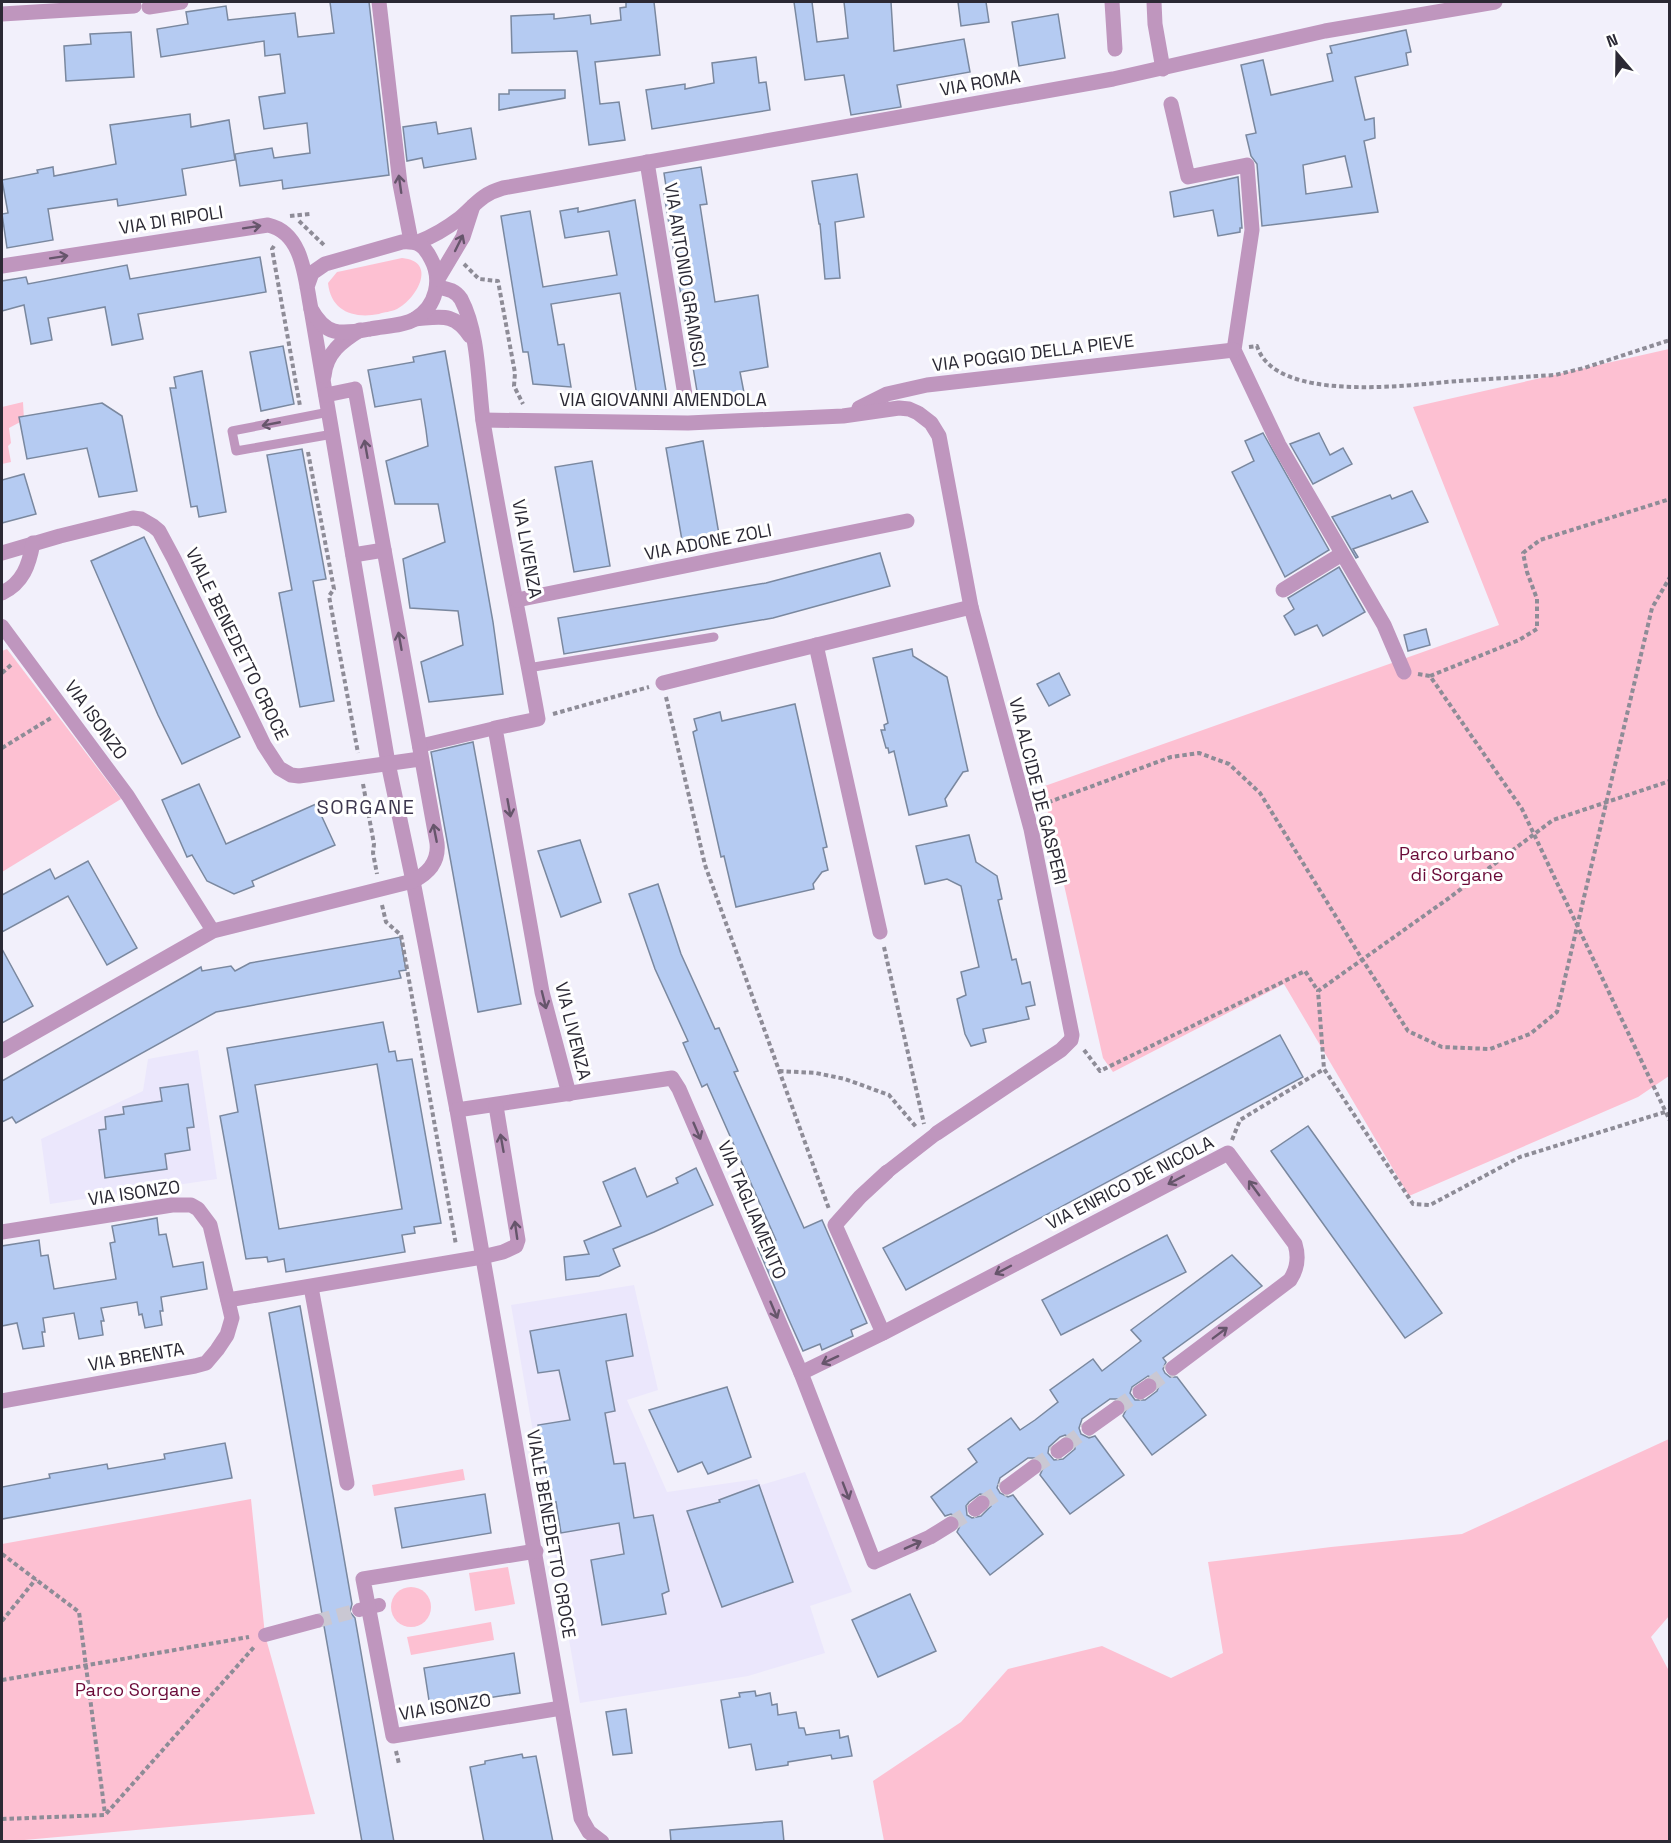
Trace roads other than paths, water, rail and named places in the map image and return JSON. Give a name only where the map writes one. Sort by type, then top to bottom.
[{"type":"street","points":[[2,14],[181,2]]},
{"type":"street","points":[[379,2],[400,184],[415,242],[427,252],[433,262],[438,283]]},
{"type":"street","points":[[1112,2],[1115,49]]},
{"type":"street","points":[[1154,2],[1155,24],[1163,69]]},
{"type":"street","name":"VIA ROMA","points":[[415,242],[440,232],[486,194],[503,188],[1163,69],[1253,46],[1325,31],[1495,2]]},
{"type":"street","points":[[1171,104],[1188,177],[1247,165],[1252,230],[1234,350],[1279,445],[1384,625],[1404,672]]},
{"type":"street","name":"VIA ANTONIO GRAMSCI","points":[[646,162],[685,395]]},
{"type":"street","points":[[415,242],[402,242],[325,264],[312,273],[307,287],[311,309],[321,323],[329,329],[345,332],[415,319],[428,306],[463,237],[474,204]]},
{"type":"street","name":"VIA DI RIPOLI","points":[[2,266],[268,225],[285,232],[294,244],[307,287]]},
{"type":"street","name":"VIA LIVENZA","points":[[438,283],[455,292],[461,300],[474,344],[483,420],[537,719],[495,728],[542,992],[569,1094]]},
{"type":"street","name":"VIALE BENEDETTO CROCE","points":[[311,309],[388,763],[457,1110],[581,1818],[589,1832],[602,1842]]},
{"type":"street","name":"VIA LIVENZA","points":[[415,319],[454,319],[460,322],[474,344]]},
{"type":"street","name":"VIALE BENEDETTO CROCE","points":[[325,390],[325,370],[332,354],[338,346],[360,330]]},
{"type":"street","name":"VIA POGGIO DELLA PIEVE","points":[[843,416],[887,394],[927,385],[1234,350]]},
{"type":"street","points":[[2,1051],[213,932],[413,881],[428,871],[438,854],[355,388],[325,390]]},
{"type":"street","name":"VIA ALCIDE DE GASPERI","points":[[843,416],[886,409],[909,409],[926,419],[936,430],[949,484],[971,607],[1026,811],[1072,1035],[1071,1040],[1061,1050],[932,1137]]},
{"type":"street","name":"VIA GIOVANNI AMENDOLA","points":[[483,420],[688,423],[843,416]]},
{"type":"street","name":"VIALE BENEDETTO CROCE","points":[[2,553],[133,518],[146,521],[159,531],[256,731],[275,762],[285,772],[299,776],[388,763],[419,752]]},
{"type":"street","name":"VIA ADONE ZOLI","points":[[517,600],[907,521]]},
{"type":"street","name":"VIALE BENEDETTO CROCE","points":[[30,560],[60,536]]},
{"type":"street","name":"VIALE BENEDETTO CROCE","points":[[2,592],[18,582],[30,560],[33,543]]},
{"type":"street","points":[[354,555],[384,550]]},
{"type":"street","points":[[1283,590],[1342,554]]},
{"type":"street","points":[[663,683],[971,607]]},
{"type":"street","name":"VIA ISONZO","points":[[2,626],[128,796],[213,932]]},
{"type":"street","points":[[816,645],[880,932]]},
{"type":"street","points":[[419,752],[495,728]]},
{"type":"street","name":"VIA TAGLIAMENTO","points":[[457,1110],[672,1078],[679,1089],[801,1373],[874,1562],[930,1537],[951,1524]]},
{"type":"street","points":[[228,1300],[482,1257],[516,1246],[518,1240],[496,1106]]},
{"type":"street","points":[[883,1333],[835,1225],[887,1172],[932,1137]]},
{"type":"street","name":"VIA ENRICO DE NICOLA","points":[[801,1373],[883,1333],[1227,1153],[1294,1245],[1298,1254],[1297,1266],[1290,1280],[1173,1368]]},
{"type":"street","name":"VIA ISONZO","points":[[2,1232],[172,1205],[191,1205],[198,1209],[210,1225],[228,1300]]},
{"type":"street","points":[[311,1287],[347,1483]]},
{"type":"street","name":"VIA BRENTA","points":[[2,1401],[206,1363],[223,1341],[230,1327],[232,1318],[228,1300]]},
{"type":"street","points":[[1089,1428],[1117,1408]]},
{"type":"street","points":[[1006,1487],[1034,1467]]},
{"type":"street","name":"VIA ISONZO","points":[[536,1551],[363,1579],[393,1736],[561,1708]]},
{"type":"street","points":[[265,1635],[317,1622]]},
{"type":"lane","points":[[329,412],[232,431],[236,451],[333,434]]},
{"type":"lane","points":[[528,668],[714,637]]},
{"type":"tunnel","points":[[1149,1386],[1173,1368]]},
{"type":"tunnel","points":[[1117,1408],[1140,1392]]},
{"type":"tunnel","points":[[1066,1445],[1089,1428]]},
{"type":"tunnel","points":[[1034,1467],[1058,1451]]},
{"type":"tunnel","points":[[982,1503],[1007,1487]]},
{"type":"tunnel","points":[[951,1524],[975,1509]]},
{"type":"tunnel","points":[[317,1621],[359,1610]]},
{"type":"district","name":"SORGANE","points":[[366,807]]},
{"type":"park label","name":"Parco urbano di Sorgane","points":[[1457,864]]},
{"type":"park label","name":"Parco Sorgane","points":[[138,1690]]}]
